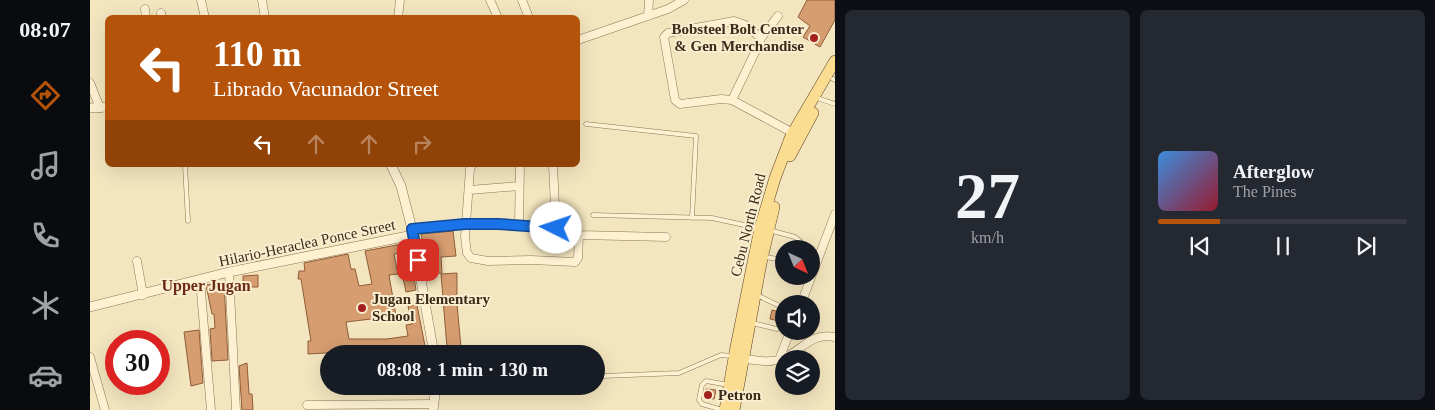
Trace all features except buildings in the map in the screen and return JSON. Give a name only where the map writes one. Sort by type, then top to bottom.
[{"type":"main road","name":"Cebu North Road","points":[[734,410],[738,357],[775,178],[793,133],[835,60]]},
{"type":"main road","name":"Cebu North Road","points":[[725,410],[729,385],[749,323],[756,294],[763,256],[764,229],[792,150],[834,77]]},
{"type":"street","points":[[201,0],[204,15]]},
{"type":"street","points":[[262,0],[264,15]]},
{"type":"street","points":[[398,15],[400,0]]},
{"type":"street","points":[[490,0],[497,15]]},
{"type":"street","points":[[522,0],[528,15]]},
{"type":"street","points":[[648,16],[649,0]]},
{"type":"street","points":[[580,39],[668,9],[684,0]]},
{"type":"street","points":[[145,8],[146,15]]},
{"type":"street","points":[[732,100],[761,38],[778,16]]},
{"type":"street","points":[[761,38],[745,25],[734,21],[670,33],[664,37],[674,100],[680,104],[720,99],[732,100],[793,133]]},
{"type":"street","points":[[90,83],[104,108],[90,108]]},
{"type":"street","points":[[392,167],[401,186],[413,232],[432,345]]},
{"type":"street","points":[[472,167],[465,224],[467,254],[476,259],[488,261],[575,262],[578,258],[579,236]]},
{"type":"street","points":[[519,226],[520,167]]},
{"type":"street","points":[[553,167],[556,228]]},
{"type":"street","points":[[468,190],[520,186]]},
{"type":"street","points":[[805,295],[832,231],[835,214]]},
{"type":"street","points":[[413,232],[465,224],[556,228],[579,236],[666,237]]},
{"type":"street","name":"Hilario-Heraclea Ponce Street","points":[[90,307],[229,272],[413,232]]},
{"type":"street","points":[[137,261],[143,295]]},
{"type":"street","points":[[229,272],[236,410]]},
{"type":"street","points":[[200,280],[211,410]]},
{"type":"street","points":[[797,350],[815,337],[824,335],[835,337]]},
{"type":"street","points":[[738,357],[760,361],[775,360]]},
{"type":"street","points":[[90,358],[104,410]]},
{"type":"street","points":[[307,405],[434,407]]},
{"type":"lane","points":[[820,99],[835,104]]},
{"type":"lane","points":[[586,124],[696,136],[692,218]]},
{"type":"lane","points":[[185,167],[188,220]]},
{"type":"lane","points":[[593,215],[712,218],[764,229],[795,237],[799,240]]},
{"type":"lane","points":[[763,256],[775,258]]},
{"type":"lane","points":[[756,294],[775,304]]},
{"type":"lane","points":[[749,323],[775,329]]},
{"type":"lane","points":[[605,376],[680,373],[721,355],[738,357]]},
{"type":"lane","points":[[725,410],[702,404],[699,400],[702,385],[706,381],[729,385]]},
{"type":"place","name":"Bobsteel Bolt Center & Gen Merchandise","points":[[814,38]]},
{"type":"place","name":"Jugan Elementary School","points":[[362,308]]},
{"type":"place","name":"Petron","points":[[708,395]]},
{"type":"district","name":"Upper Jugan","points":[[206,285]]},
{"type":"route","points":[[418,260],[412,229],[465,224],[556,228]]}]
